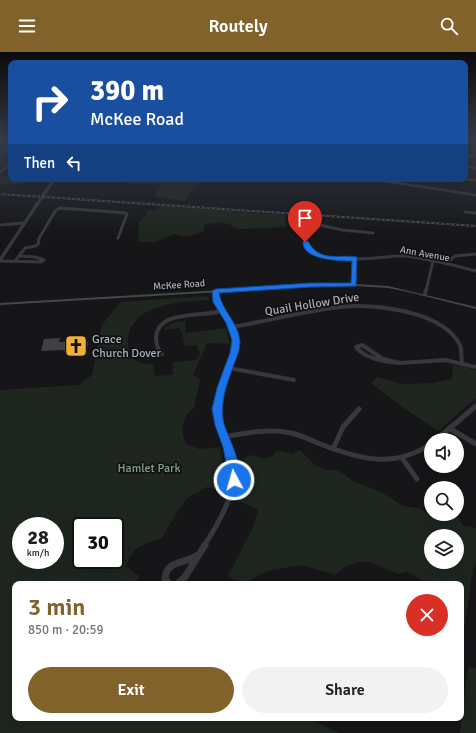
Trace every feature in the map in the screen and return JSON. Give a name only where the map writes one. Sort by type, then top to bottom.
[{"type":"main road","name":"McKee Road","points":[[0,304],[311,285],[354,285],[388,287],[425,294],[476,308]]},
{"type":"street","points":[[20,256],[35,257],[43,261],[0,260],[52,182]]},
{"type":"street","points":[[390,182],[476,195]]},
{"type":"street","points":[[15,261],[26,248],[36,246],[39,243],[38,240],[56,210],[60,208],[126,212],[127,214],[118,238]]},
{"type":"street","points":[[465,212],[476,213]]},
{"type":"street","points":[[0,225],[24,223]]},
{"type":"street","name":"Ann Avenue","points":[[373,233],[342,230],[320,225],[306,237],[306,244],[309,249],[330,259],[398,255],[476,271]]},
{"type":"street","points":[[445,264],[448,258],[453,256],[476,254]]},
{"type":"street","points":[[354,285],[355,258]]},
{"type":"street","points":[[425,294],[433,261]]},
{"type":"street","points":[[182,581],[218,521],[230,497],[234,480],[234,469],[220,425],[217,409],[221,388],[236,346],[232,327],[217,302],[216,291]]},
{"type":"street","name":"Quail Hollow Drive","points":[[232,327],[340,307],[358,306],[386,308],[421,316],[450,331],[458,340],[462,348],[462,363]]},
{"type":"street","points":[[162,354],[156,346],[156,332],[162,323],[174,317],[209,314],[222,311]]},
{"type":"street","points":[[400,363],[383,358],[362,346],[356,347],[360,352],[386,362],[400,363],[439,360],[462,363],[476,367]]},
{"type":"street","points":[[229,368],[294,380]]},
{"type":"street","points":[[444,433],[476,406]]},
{"type":"street","points":[[333,449],[344,427],[359,409]]},
{"type":"street","points":[[449,428],[476,444]]},
{"type":"street","points":[[224,437],[252,432],[273,431],[296,435],[351,455],[372,460],[402,458],[424,448]]},
{"type":"street","points":[[402,458],[417,480]]},
{"type":"street","points":[[166,581],[165,576],[170,565],[175,562],[190,560],[200,552]]},
{"type":"green space","points":[[0,177],[8,177],[8,182],[27,182],[24,184],[0,184]]},
{"type":"green space","points":[[204,182],[191,190],[185,201],[156,197],[156,190],[160,185],[122,183],[56,183]]},
{"type":"green space","points":[[161,206],[285,215],[286,227],[238,229],[222,223],[213,223],[204,225],[204,231],[193,235],[182,236],[174,234],[153,242],[138,241],[139,222],[147,215],[147,211],[157,210]]},
{"type":"green space","name":"Hamlet Park","points":[[206,296],[210,300],[174,303],[150,310],[132,325],[128,337],[128,346],[130,356],[140,363],[153,364],[155,376],[173,375],[173,362],[196,360],[200,354],[196,345],[185,346],[182,332],[179,328],[164,330],[176,322],[185,321],[186,333],[226,328],[230,344],[207,343],[193,375],[200,379],[194,408],[187,415],[183,424],[183,434],[186,444],[199,449],[220,447],[223,463],[224,491],[206,487],[191,495],[178,511],[162,538],[144,544],[136,550],[126,566],[139,576],[136,581],[12,581],[12,721],[315,721],[338,733],[0,733],[0,390],[78,385],[92,375],[102,325],[120,302]]},
{"type":"green space","points":[[453,365],[466,367],[476,371],[476,398],[438,431],[401,406],[371,383],[377,377],[401,384],[432,383],[452,379]]},
{"type":"green space","points":[[277,450],[292,454],[300,450],[314,464],[326,470],[338,470],[355,482],[381,492],[403,506],[420,508],[424,511],[424,521],[460,521],[463,525],[476,528],[476,562],[474,564],[464,629],[464,581],[424,581],[407,572],[398,574],[370,562],[358,562],[346,566],[335,575],[302,565],[271,570],[248,581],[237,581],[228,576],[253,527],[258,510],[239,501],[245,479],[239,460],[251,455],[264,458],[273,456]]},
{"type":"green space","points":[[468,667],[476,668],[476,733],[460,733],[461,721],[464,721],[464,700]]},
{"type":"building","name":"Grace Church Dover","points":[[60,338],[59,342],[87,340],[87,348],[85,351],[41,351],[44,339]]},
{"type":"railway","points":[[0,194],[476,226]]},
{"type":"place","name":"Grace Church Dover","points":[[76,346]]},
{"type":"route","points":[[234,480],[234,469],[220,425],[217,402],[234,353],[236,340],[230,323],[218,306],[216,291],[311,285],[354,285],[355,258],[338,260],[326,258],[311,251],[305,242]]}]
